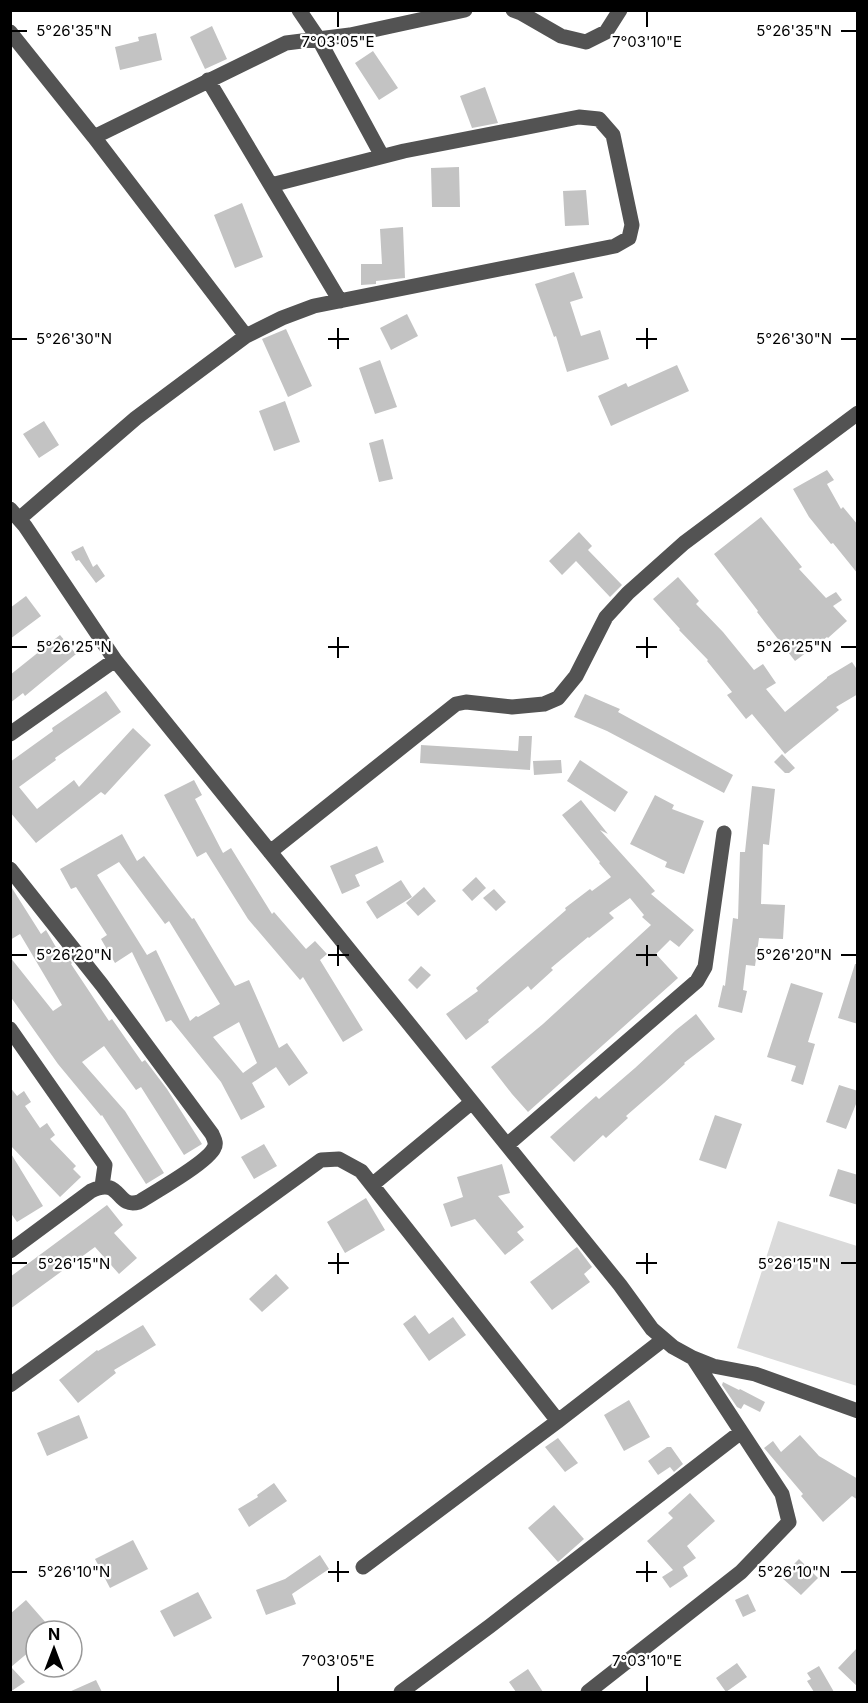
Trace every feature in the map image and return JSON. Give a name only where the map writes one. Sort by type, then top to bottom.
[{"type":"street","points":[[299,10],[318,38],[382,156]]},
{"type":"street","points":[[94,137],[286,43],[350,35],[465,10]]},
{"type":"street","points":[[513,10],[561,36],[586,42],[606,32],[620,10]]},
{"type":"street","points":[[10,32],[94,137],[246,336]]},
{"type":"street","points":[[208,80],[340,301]]},
{"type":"street","points":[[271,185],[404,151],[579,117],[599,119],[613,135],[632,225],[629,238],[615,246],[314,306],[282,318],[246,336],[135,418],[15,514],[115,660],[620,1285],[652,1329],[673,1347],[713,1366],[754,1374],[858,1411]]},
{"type":"street","points":[[270,852],[456,705],[466,702],[512,707],[544,705],[558,698],[576,676],[606,617],[628,593],[684,543],[858,413]]},
{"type":"street","points":[[10,734],[115,660]]},
{"type":"street","points":[[507,1145],[696,981],[705,967],[724,833]]},
{"type":"street","points":[[10,869],[102,985],[216,1142],[205,1159],[139,1202],[133,1204],[123,1200],[112,1188],[102,1186],[91,1191],[10,1251]]},
{"type":"street","points":[[10,1029],[105,1165],[102,1186]]},
{"type":"street","points":[[372,1185],[472,1102]]},
{"type":"street","points":[[10,1385],[321,1160],[339,1159],[362,1171],[558,1421]]},
{"type":"street","points":[[363,1567],[664,1339]]},
{"type":"street","points":[[588,1692],[741,1572],[789,1522],[782,1494],[693,1358]]},
{"type":"street","points":[[401,1692],[741,1432]]},
{"type":"shaded area","points":[[778,1221],[857,1246],[857,1386],[737,1348]]},
{"type":"building","points":[[212,26],[227,59],[205,69],[190,37]]},
{"type":"building","points":[[156,33],[162,60],[120,70],[115,47],[139,41],[138,37]]},
{"type":"building","points":[[373,51],[398,88],[379,100],[355,63]]},
{"type":"building","points":[[485,87],[498,123],[472,128],[460,96]]},
{"type":"building","points":[[459,167],[460,207],[432,207],[431,168]]},
{"type":"building","points":[[586,190],[589,225],[565,226],[563,191]]},
{"type":"building","points":[[242,203],[263,257],[235,268],[214,215]]},
{"type":"building","points":[[403,227],[405,278],[361,285],[361,264],[382,264],[380,229]]},
{"type":"building","points":[[574,272],[583,298],[570,302],[581,336],[600,330],[609,359],[567,372],[556,336],[554,337],[535,284]]},
{"type":"building","points":[[407,314],[418,336],[391,350],[380,328]]},
{"type":"building","points":[[286,329],[312,386],[288,397],[262,339]]},
{"type":"building","points":[[380,360],[397,407],[375,414],[359,368]]},
{"type":"building","points":[[677,365],[689,391],[611,426],[598,396],[626,383],[628,387]]},
{"type":"building","points":[[285,401],[300,442],[274,451],[259,411]]},
{"type":"building","points":[[44,421],[59,445],[39,458],[23,434]]},
{"type":"building","points":[[383,439],[393,479],[379,482],[369,443]]},
{"type":"building","points":[[827,470],[834,480],[827,484],[841,509],[843,507],[858,525],[858,574],[809,517],[793,489]]},
{"type":"building","points":[[761,517],[802,567],[799,569],[826,598],[836,592],[842,600],[833,606],[847,621],[828,638],[795,661],[714,554]]},
{"type":"building","points":[[579,532],[592,546],[588,550],[622,585],[610,597],[576,561],[562,575],[549,561]]},
{"type":"building","points":[[83,546],[93,567],[97,564],[105,576],[96,583],[71,552]]},
{"type":"building","points":[[678,577],[699,601],[696,604],[754,670],[763,664],[776,683],[766,689],[785,712],[827,677],[852,662],[858,671],[858,694],[836,707],[839,710],[785,754],[752,714],[746,719],[727,695],[732,692],[708,660],[653,599]]},
{"type":"building","points":[[26,596],[41,616],[10,639],[10,608]]},
{"type":"building","points":[[60,635],[76,654],[25,696],[23,693],[10,703],[10,675]]},
{"type":"building","points":[[106,691],[121,712],[55,758],[56,760],[19,787],[37,809],[74,780],[79,787],[133,728],[151,745],[105,795],[101,792],[36,843],[10,812],[10,762],[53,731],[52,728]]},
{"type":"building","points":[[585,694],[620,709],[618,712],[733,775],[724,793],[607,731],[574,717]]},
{"type":"building","points":[[519,736],[532,736],[530,770],[420,763],[421,745],[518,751]]},
{"type":"building","points":[[782,754],[795,768],[789,773],[785,773],[774,762]]},
{"type":"building","points":[[561,760],[562,773],[534,775],[533,761]]},
{"type":"building","points":[[580,760],[628,792],[615,812],[567,781]]},
{"type":"building","points":[[194,780],[202,795],[195,799],[223,853],[231,848],[272,914],[274,912],[306,949],[315,941],[327,954],[320,960],[363,1030],[343,1042],[303,977],[300,980],[248,919],[206,852],[197,857],[164,795]]},
{"type":"building","points":[[752,786],[775,789],[769,845],[763,844],[761,904],[785,905],[783,939],[759,938],[755,966],[746,965],[743,990],[747,991],[742,1013],[718,1007],[723,985],[725,986],[733,918],[738,919],[740,852],[745,852]]},
{"type":"building","points":[[655,795],[674,805],[672,809],[704,821],[684,874],[665,867],[667,862],[630,844]]},
{"type":"building","points":[[581,800],[608,834],[600,830],[655,891],[651,894],[694,930],[679,947],[670,940],[656,954],[678,978],[528,1112],[491,1067],[543,1024],[651,925],[642,917],[644,915],[630,898],[609,913],[614,918],[551,968],[553,970],[531,990],[528,986],[466,1040],[446,1014],[478,991],[476,988],[566,910],[565,908],[611,877],[562,815]]},
{"type":"building","points":[[122,834],[137,861],[144,856],[192,919],[194,918],[235,986],[249,980],[279,1048],[287,1043],[308,1073],[289,1086],[276,1067],[252,1083],[265,1107],[241,1120],[221,1082],[171,1020],[166,1022],[132,952],[115,963],[101,939],[107,935],[76,887],[71,889],[60,869]],"holes":[[[119,862],[165,924],[169,921],[220,1004],[190,1021],[156,950],[147,955],[97,875]],[[239,1022],[257,1063],[243,1073],[213,1037]]]},
{"type":"building","points":[[377,846],[384,862],[355,875],[360,886],[342,894],[330,866]]},
{"type":"building","points":[[476,877],[486,888],[472,901],[462,890]]},
{"type":"building","points":[[401,880],[412,897],[377,919],[366,902]]},
{"type":"building","points":[[10,885],[41,934],[46,930],[57,949],[59,947],[72,963],[109,1021],[112,1019],[142,1062],[145,1060],[167,1089],[202,1144],[184,1155],[141,1087],[136,1090],[104,1046],[82,1062],[125,1111],[164,1173],[146,1184],[102,1115],[58,1064],[10,996],[10,957],[53,1011],[62,1005],[20,934],[10,940]]},
{"type":"building","points":[[424,887],[436,901],[418,916],[406,903]]},
{"type":"building","points":[[494,889],[506,902],[496,911],[483,898]]},
{"type":"building","points":[[855,964],[858,964],[858,1024],[838,1018]]},
{"type":"building","points":[[421,966],[431,975],[417,989],[408,980]]},
{"type":"building","points":[[791,983],[823,993],[808,1042],[815,1044],[803,1085],[791,1081],[796,1066],[767,1057]]},
{"type":"building","points":[[696,1014],[715,1039],[684,1063],[626,1116],[628,1118],[606,1138],[603,1135],[574,1162],[550,1137],[596,1096],[599,1099]]},
{"type":"building","points":[[839,1085],[858,1091],[858,1099],[846,1129],[826,1122]]},
{"type":"building","points":[[10,1087],[17,1096],[24,1091],[31,1102],[25,1106],[40,1128],[47,1123],[55,1135],[50,1139],[76,1166],[73,1169],[81,1177],[60,1197],[10,1145]]},
{"type":"building","points":[[715,1115],[742,1124],[726,1169],[699,1160]]},
{"type":"building","points":[[264,1144],[277,1166],[254,1179],[241,1157]]},
{"type":"building","points":[[10,1152],[43,1206],[17,1222],[10,1212]]},
{"type":"building","points":[[502,1164],[510,1193],[498,1196],[524,1227],[517,1232],[524,1240],[505,1255],[475,1219],[451,1227],[443,1204],[463,1197],[457,1177]]},
{"type":"building","points":[[838,1169],[858,1175],[858,1205],[829,1196]]},
{"type":"building","points":[[366,1198],[385,1230],[345,1253],[327,1222]]},
{"type":"building","points":[[107,1205],[123,1225],[114,1233],[137,1258],[119,1274],[95,1247],[10,1309],[10,1277]]},
{"type":"building","points":[[577,1247],[592,1267],[584,1274],[590,1282],[552,1310],[530,1282]]},
{"type":"building","points":[[276,1274],[289,1288],[262,1312],[249,1299]]},
{"type":"building","points":[[415,1315],[429,1334],[453,1317],[466,1335],[429,1361],[403,1324]]},
{"type":"building","points":[[143,1325],[156,1345],[114,1370],[116,1373],[78,1403],[59,1380],[97,1350]]},
{"type":"building","points":[[723,1382],[765,1402],[760,1412],[744,1404],[741,1409],[737,1407],[722,1385]]},
{"type":"building","points":[[629,1400],[650,1437],[624,1451],[604,1415]]},
{"type":"building","points":[[79,1415],[88,1438],[47,1456],[37,1433]]},
{"type":"building","points":[[800,1435],[819,1456],[858,1479],[858,1500],[852,1496],[823,1522],[801,1496],[803,1494],[764,1448],[773,1441],[781,1452]]},
{"type":"building","points":[[558,1438],[578,1463],[565,1472],[545,1447]]},
{"type":"building","points":[[667,1447],[671,1447],[683,1464],[674,1472],[670,1467],[658,1475],[648,1461]]},
{"type":"building","points":[[274,1483],[287,1501],[249,1527],[238,1509],[258,1497],[257,1495]]},
{"type":"building","points":[[690,1493],[715,1521],[687,1546],[696,1558],[683,1567],[688,1576],[670,1588],[662,1577],[673,1570],[647,1541],[673,1518],[668,1513]]},
{"type":"building","points":[[554,1505],[584,1539],[558,1562],[528,1528]]},
{"type":"building","points":[[133,1540],[148,1569],[110,1588],[95,1559]]},
{"type":"building","points":[[320,1555],[329,1569],[292,1594],[296,1604],[266,1615],[256,1590],[285,1579]]},
{"type":"building","points":[[799,1559],[818,1578],[801,1595],[781,1577]]},
{"type":"building","points":[[198,1592],[212,1618],[174,1637],[160,1611]]},
{"type":"building","points":[[748,1594],[756,1611],[743,1617],[735,1600]]},
{"type":"building","points":[[26,1600],[43,1619],[24,1619],[24,1656],[11,1667],[25,1682],[10,1692],[10,1614]]},
{"type":"building","points":[[858,1647],[858,1687],[838,1668]]},
{"type":"building","points":[[737,1663],[747,1677],[726,1692],[716,1678]]},
{"type":"building","points":[[819,1666],[834,1692],[814,1692],[807,1681],[811,1679],[807,1673]]},
{"type":"building","points":[[528,1669],[543,1692],[516,1692],[509,1682]]},
{"type":"building","points":[[96,1680],[102,1692],[69,1692]]}]
